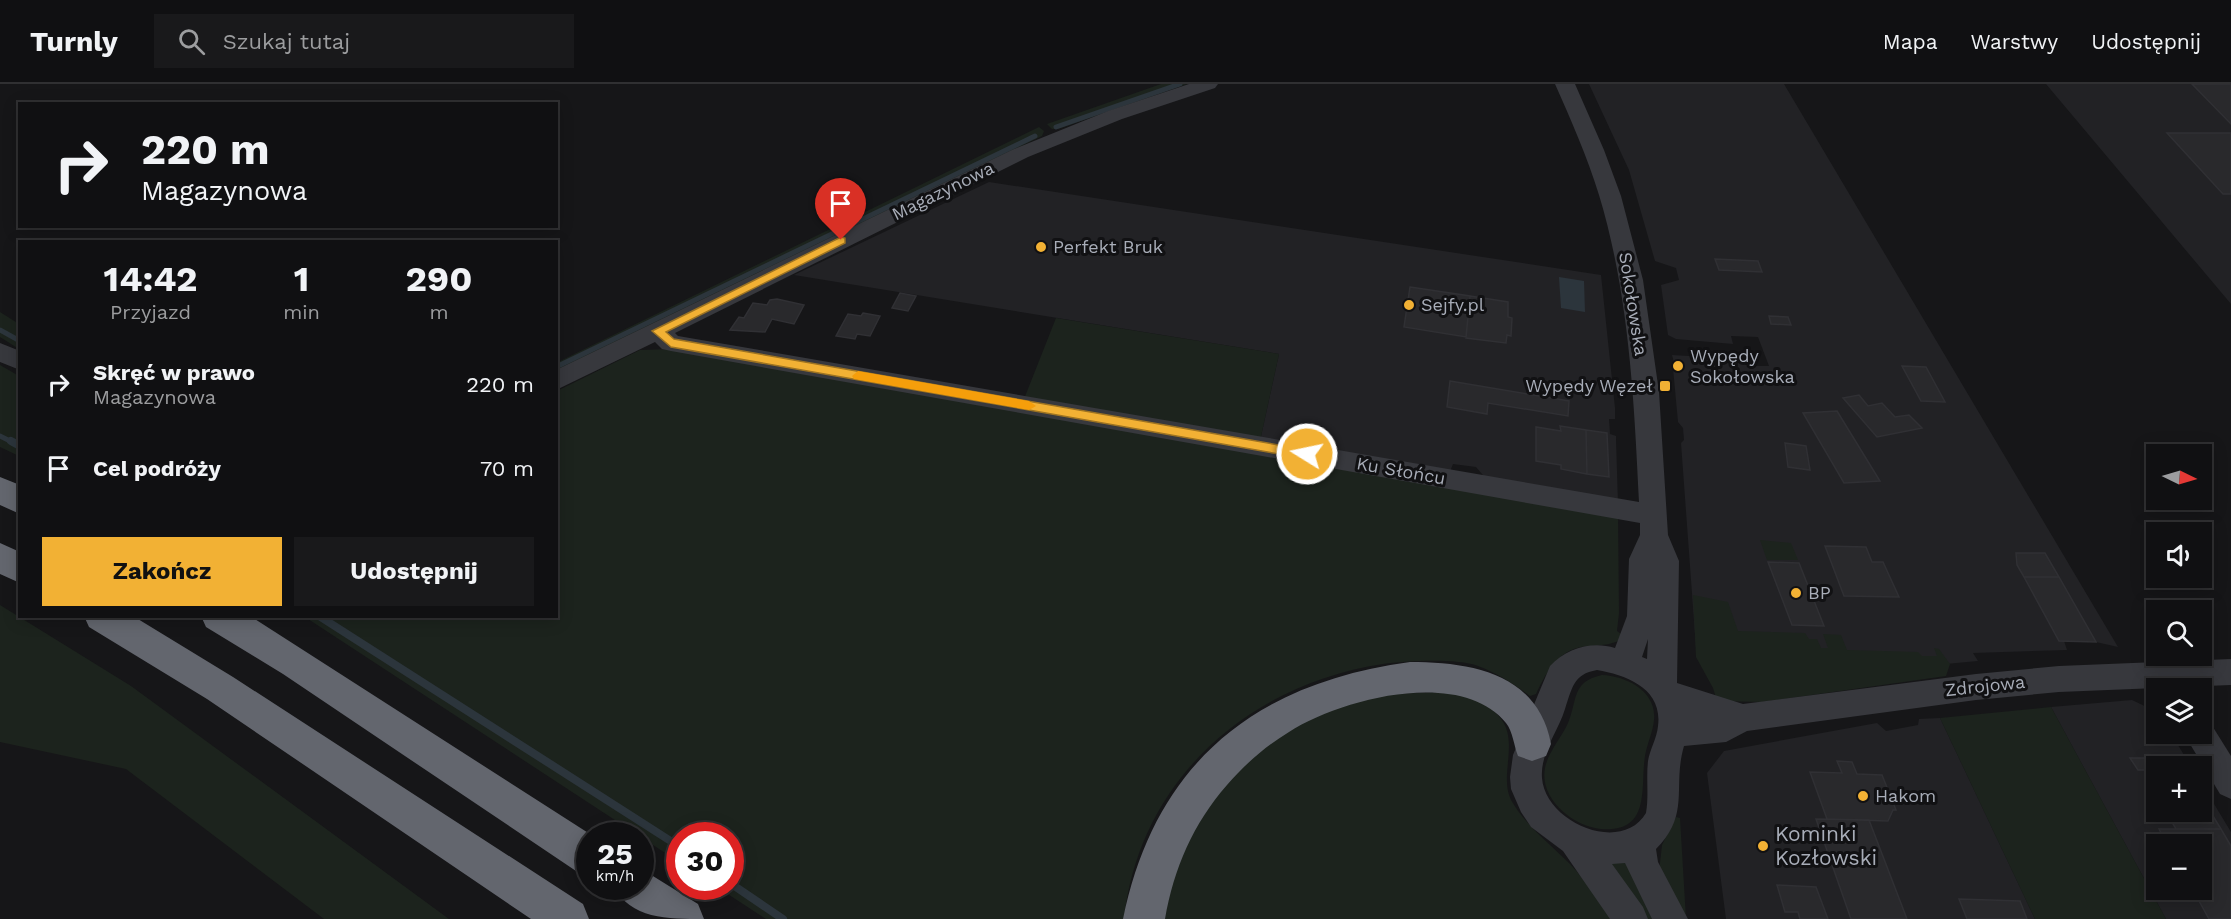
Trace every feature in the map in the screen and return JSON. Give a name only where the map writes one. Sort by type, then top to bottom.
[{"type":"highway","points":[[0,490],[18,500]]},
{"type":"highway","points":[[0,557],[18,567]]},
{"type":"highway","points":[[105,618],[220,688],[568,919]]},
{"type":"highway","points":[[222,618],[296,663],[576,848]]},
{"type":"highway","points":[[1144,919],[1152,882],[1187,805],[1209,776],[1234,750],[1253,734],[1293,709],[1346,690],[1378,683],[1419,678],[1462,680],[1484,686],[1519,710],[1530,727],[1532,744]]},
{"type":"highway","points":[[654,899],[683,919]]},
{"type":"street","name":"Magazynowa","points":[[558,380],[1021,153],[1115,115],[1208,84]]},
{"type":"street","name":"Sokołowska","points":[[1565,84],[1600,169],[1617,218],[1629,270],[1646,392],[1653,525],[1665,561],[1663,688]]},
{"type":"street","name":"Ku Słońcu","points":[[658,331],[671,343],[1653,525]]},
{"type":"street","points":[[0,351],[18,361]]},
{"type":"street","name":"Sokołowska","points":[[1625,662],[1642,616],[1643,559],[1653,525]]},
{"type":"street","points":[[1574,839],[1604,849],[1618,849],[1639,843],[1658,825],[1664,794],[1664,759],[1674,716],[1663,688],[1625,662],[1597,657],[1580,660],[1566,669],[1557,682],[1549,712],[1532,744],[1524,773],[1530,797],[1544,816],[1574,839],[1631,919]]},
{"type":"street","name":"Zdrojowa","points":[[2188,678],[2231,672]]},
{"type":"street","name":"Zdrojowa","points":[[1671,735],[1696,729],[1726,728],[1741,718],[1976,687],[2146,682]]},
{"type":"street","name":"Zdrojowa","points":[[1663,688],[1693,702],[1723,709],[1741,718]]},
{"type":"street","points":[[2206,744],[2231,784]]},
{"type":"street","points":[[1639,843],[1642,866],[1671,919]]},
{"type":"shaded area","points":[[1161,84],[1187,84],[1058,129],[1052,129],[1047,124]]},
{"type":"shaded area","points":[[1589,84],[1784,84],[2118,647],[2096,642],[2064,641],[2067,650],[1973,653],[1978,661],[1913,667],[1696,648],[1681,443],[1684,440],[1683,428],[1678,422],[1673,368],[1675,366],[1672,355],[1739,359],[1755,366],[1769,366],[1758,337],[1731,336],[1733,344],[1676,339],[1668,335],[1661,285],[1679,280],[1676,268],[1655,261],[1629,170]]},
{"type":"shaded area","points":[[2046,84],[2231,84],[2231,304]]},
{"type":"shaded area","points":[[1039,127],[1044,131],[1042,136],[558,372],[558,362]]},
{"type":"shaded area","points":[[989,182],[1601,275],[1615,408],[1615,419],[1609,419],[1610,434],[1616,436],[1618,504],[1488,481],[1476,467],[1453,464],[1449,474],[1260,441],[1279,354],[794,275]]},
{"type":"shaded area","points":[[1559,277],[1584,281],[1585,312],[1561,308]]},
{"type":"shaded area","points":[[0,312],[18,323],[18,348],[0,337]]},
{"type":"shaded area","points":[[1056,318],[1279,354],[1260,441],[1024,399]]},
{"type":"shaded area","points":[[674,349],[1618,513],[1619,613],[1617,631],[1625,637],[1616,642],[1579,648],[1562,655],[1550,668],[1536,694],[1530,696],[1505,679],[1478,666],[1469,663],[1431,661],[1383,664],[1334,675],[1288,693],[1246,717],[1209,747],[1177,783],[1152,823],[1134,869],[1124,919],[766,919],[737,900],[744,900],[744,822],[666,822],[666,853],[654,846],[654,822],[618,822],[307,618],[558,618],[558,391],[640,350]]},
{"type":"shaded area","points":[[0,365],[18,375],[18,456],[0,447]]},
{"type":"shaded area","points":[[1760,540],[1791,543],[1798,560],[1767,560]]},
{"type":"shaded area","points":[[1693,595],[1728,602],[1738,631],[1805,633],[1809,639],[1817,639],[1821,648],[1828,648],[1823,634],[1841,635],[1847,650],[1918,652],[1922,656],[1937,656],[1934,648],[1939,649],[1950,664],[1946,676],[1762,702],[1717,701],[1713,688],[1696,657]]},
{"type":"shaded area","points":[[0,605],[131,686],[449,919],[324,919],[126,769],[0,742]]},
{"type":"shaded area","points":[[1602,675],[1621,678],[1645,693],[1654,710],[1654,720],[1645,756],[1642,794],[1636,816],[1629,824],[1617,828],[1601,829],[1580,823],[1560,809],[1547,790],[1545,768],[1552,750],[1568,723],[1580,687],[1592,678]]},
{"type":"shaded area","points":[[1445,692],[1483,703],[1501,719],[1508,738],[1507,780],[1511,800],[1531,826],[1576,870],[1612,919],[1163,919],[1182,843],[1229,771],[1303,717],[1387,694]]},
{"type":"shaded area","points":[[2132,700],[2146,707],[2146,744],[2177,744],[2185,756],[2146,756],[2146,822],[2212,822],[2212,801],[2231,832],[2231,919],[2166,919],[2156,900],[2212,900],[2212,834],[2146,834],[2146,882],[2051,707]]},
{"type":"shaded area","points":[[2051,707],[2146,882],[2146,900],[2156,900],[2166,919],[2035,919],[1940,718]]},
{"type":"shaded area","points":[[1940,718],[2035,919],[1726,919],[1707,773],[1724,751],[1877,723],[1886,731],[1918,725],[1919,719]]},
{"type":"shaded area","points":[[1676,817],[1680,818],[1686,919],[1659,872],[1662,845]]},
{"type":"shaded area","points":[[1625,861],[1660,919],[1643,919],[1606,862]]},
{"type":"building","points":[[2192,84],[2231,84],[2231,124]]},
{"type":"building","points":[[2167,133],[2231,133],[2231,194],[2223,194]]},
{"type":"building","points":[[1715,259],[1758,261],[1762,272],[1719,270]]},
{"type":"building","points":[[1410,287],[1470,296],[1466,337],[1404,327]]},
{"type":"building","points":[[900,293],[916,296],[908,311],[892,308]]},
{"type":"building","points":[[1470,296],[1508,302],[1508,317],[1512,318],[1511,336],[1507,335],[1506,343],[1466,338]]},
{"type":"building","points":[[777,299],[804,305],[794,324],[772,319],[765,332],[730,330],[739,317],[744,318],[753,303],[767,305],[770,300]]},
{"type":"building","points":[[863,313],[880,316],[870,336],[857,334],[855,339],[836,336],[848,314],[861,316]]},
{"type":"building","points":[[1769,316],[1788,317],[1791,325],[1771,324]]},
{"type":"building","points":[[1902,366],[1926,367],[1945,402],[1921,401]]},
{"type":"building","points":[[1450,381],[1569,401],[1568,416],[1488,403],[1487,414],[1447,407]]},
{"type":"building","points":[[1859,395],[1868,406],[1882,403],[1895,417],[1909,415],[1922,428],[1877,437],[1843,398]]},
{"type":"building","points":[[1837,411],[1880,481],[1844,483],[1803,413]]},
{"type":"building","points":[[1560,426],[1586,430],[1587,474],[1561,469],[1561,465],[1536,461],[1536,427],[1561,431]]},
{"type":"building","points":[[1586,430],[1607,433],[1609,477],[1587,474]]},
{"type":"building","points":[[1785,443],[1806,446],[1810,470],[1788,467]]},
{"type":"building","points":[[1825,546],[1866,547],[1872,562],[1883,562],[1899,597],[1844,596]]},
{"type":"building","points":[[2016,553],[2045,553],[2059,577],[2024,577],[2017,565]]},
{"type":"building","points":[[1768,562],[1799,563],[1824,626],[1792,625]]},
{"type":"building","points":[[2024,577],[2059,577],[2096,642],[2059,641]]},
{"type":"building","points":[[2130,758],[2146,758],[2146,770],[2138,770]]},
{"type":"building","points":[[1837,761],[1852,762],[1857,774],[1882,775],[1896,810],[1893,810],[1888,821],[1827,819],[1810,772],[1842,773]]},
{"type":"building","points":[[2212,814],[2221,829],[2176,829],[2172,822],[2212,822]]},
{"type":"building","points":[[1816,819],[1869,820],[1907,919],[1851,919]]},
{"type":"building","points":[[2159,829],[2221,829],[2231,846],[2231,919],[2209,919],[2199,900],[2212,900],[2212,834],[2162,834]]},
{"type":"building","points":[[1777,885],[1816,887],[1828,919],[1800,919],[1798,912],[1785,912]]},
{"type":"building","points":[[1959,899],[2020,901],[2027,919],[1967,919]]},
{"type":"waterway","points":[[1056,127],[1180,84]]},
{"type":"waterway","points":[[558,366],[1035,136]]},
{"type":"waterway","points":[[0,330],[18,340]]},
{"type":"waterway","points":[[0,436],[14,443]]},
{"type":"waterway","points":[[11,441],[18,445]]},
{"type":"waterway","points":[[322,618],[666,838]]},
{"type":"waterway","points":[[744,893],[783,919]]},
{"type":"slow traffic","points":[[858,376],[1029,406]]},
{"type":"place","name":"Perfekt Bruk","points":[[1041,247]]},
{"type":"place","name":"Sejfy.pl","points":[[1409,305]]},
{"type":"place","name":"Wypędy Sokołowska","points":[[1678,366]]},
{"type":"place","name":"Wypędy Węzeł","points":[[1665,386]]},
{"type":"place","name":"BP","points":[[1796,593]]},
{"type":"place","name":"Hakom","points":[[1863,796]]},
{"type":"place","name":"Kominki Kozłowski","points":[[1763,846]]},
{"type":"route","points":[[841,240],[658,331],[665,340],[671,343],[1307,454]]}]
